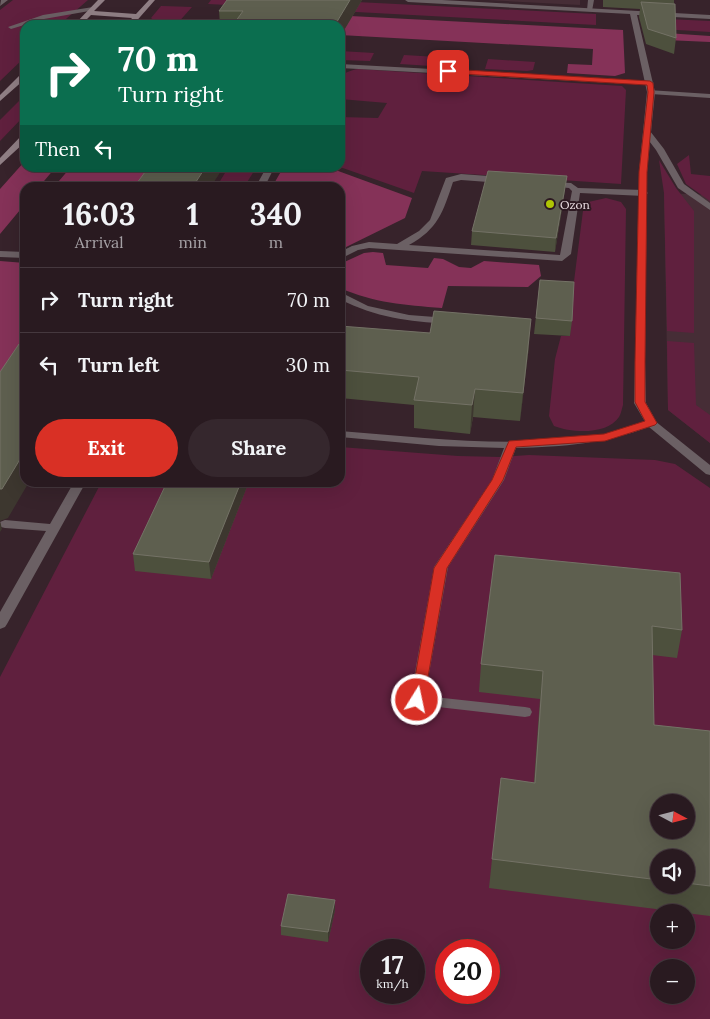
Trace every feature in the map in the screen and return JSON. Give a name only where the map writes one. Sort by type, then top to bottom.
[{"type":"main road","points":[[81,20],[102,0]]},
{"type":"main road","points":[[134,20],[152,0]]},
{"type":"main road","points":[[90,11],[138,16]]},
{"type":"main road","points":[[0,99],[20,80]]},
{"type":"main road","points":[[0,163],[20,142]]},
{"type":"street","points":[[0,4],[5,0]]},
{"type":"street","points":[[408,0],[710,17]]},
{"type":"street","points":[[590,10],[591,0]]},
{"type":"street","points":[[31,20],[43,16],[90,11]]},
{"type":"street","points":[[633,12],[650,87],[643,172],[640,402],[651,423],[710,470]]},
{"type":"street","points":[[11,27],[20,24]]},
{"type":"street","points":[[345,66],[650,87],[710,96]]},
{"type":"street","points":[[647,133],[660,149],[681,186],[710,207]]},
{"type":"street","points":[[400,246],[422,234],[434,223],[449,180],[461,178],[515,181]]},
{"type":"street","points":[[544,183],[571,186],[576,190],[644,193]]},
{"type":"street","points":[[345,253],[354,248],[369,245],[562,258],[566,254],[576,190]]},
{"type":"street","points":[[0,254],[20,255]]},
{"type":"street","points":[[345,298],[365,308],[409,318],[459,322]]},
{"type":"street","points":[[345,434],[469,445],[547,443],[605,438],[651,423]]},
{"type":"street","points":[[512,444],[498,480],[440,568],[417,700],[525,712]]},
{"type":"street","points":[[0,624],[77,487]]},
{"type":"street","points":[[5,524],[54,528]]},
{"type":"shaded area","points":[[13,0],[88,0],[65,20],[20,20],[20,62],[0,81],[0,10]]},
{"type":"shaded area","points":[[211,0],[317,0],[596,14],[596,25],[208,4]]},
{"type":"shaded area","points":[[487,0],[580,0],[580,5]]},
{"type":"shaded area","points":[[161,6],[192,7],[180,20],[153,20],[151,18]]},
{"type":"shaded area","points":[[292,13],[623,30],[625,73],[615,76],[567,73],[568,64],[592,65],[593,49],[345,35],[345,20],[264,20]]},
{"type":"shaded area","points":[[666,19],[710,21],[710,32],[645,28]]},
{"type":"shaded area","points":[[666,33],[710,36],[710,42],[666,40]]},
{"type":"shaded area","points":[[345,51],[374,53],[370,61],[345,60]]},
{"type":"shaded area","points":[[404,55],[455,58],[452,65],[447,67],[400,64]]},
{"type":"shaded area","points":[[488,59],[535,62],[533,70],[527,71],[485,69]]},
{"type":"shaded area","points":[[358,69],[622,86],[626,90],[621,184],[422,171],[414,193],[345,169],[345,117],[378,118],[387,103],[345,99],[345,74]]},
{"type":"shaded area","points":[[20,100],[20,120],[0,141],[0,120]]},
{"type":"shaded area","points":[[689,155],[691,174],[710,176],[710,201],[686,184],[677,164]]},
{"type":"shaded area","points":[[659,160],[676,188],[694,211],[694,333],[667,331],[664,193]]},
{"type":"shaded area","points":[[20,167],[20,172],[52,172],[43,182],[20,182],[20,210],[0,234],[0,189]]},
{"type":"shaded area","points":[[67,172],[165,172],[158,182],[58,182]]},
{"type":"shaded area","points":[[226,172],[253,172],[247,182],[219,182]]},
{"type":"shaded area","points":[[281,172],[341,172],[412,198],[405,218],[345,248],[345,182],[275,182]]},
{"type":"shaded area","points":[[664,193],[710,195],[710,443],[668,410]]},
{"type":"shaded area","points":[[606,198],[621,202],[626,209],[623,405],[619,417],[614,423],[606,427],[589,431],[570,430],[554,426],[549,416],[555,359],[561,336],[570,336],[572,297],[584,203]]},
{"type":"shaded area","points":[[364,253],[383,253],[386,265],[428,268],[434,258],[443,259],[459,267],[471,268],[484,261],[539,265],[541,276],[528,287],[448,286],[442,308],[402,304],[365,297],[345,290],[345,262]]},
{"type":"shaded area","points":[[0,261],[20,263],[20,379],[0,408]]},
{"type":"shaded area","points":[[667,341],[694,343],[696,405],[710,415],[710,443],[668,410]]},
{"type":"shaded area","points":[[345,447],[458,456],[500,457],[529,455],[655,460],[675,464],[710,488],[710,1019],[0,1019],[0,677],[99,487],[345,487]]},
{"type":"building","points":[[227,0],[350,0],[338,20],[237,20],[243,11],[219,11]]},
{"type":"building","points":[[641,2],[675,4],[676,38],[648,29]]},
{"type":"building","points":[[488,171],[567,176],[556,238],[472,231]]},
{"type":"building","points":[[145,172],[202,172],[196,182],[138,182]]},
{"type":"building","points":[[540,280],[574,282],[572,321],[536,318]]},
{"type":"building","points":[[434,311],[531,319],[523,393],[475,389],[472,405],[414,400],[419,377],[345,370],[345,326],[430,333]]},
{"type":"building","points":[[20,344],[20,459],[2,489],[0,489],[0,372]]},
{"type":"building","points":[[165,487],[239,487],[209,562],[133,554]]},
{"type":"building","points":[[495,555],[680,573],[682,630],[652,626],[654,725],[710,731],[710,886],[695,884],[695,849],[650,849],[650,879],[492,859],[501,778],[535,783],[543,671],[481,664]]},
{"type":"building","points":[[288,894],[335,900],[328,932],[281,926]]},
{"type":"place","name":"Ozon","points":[[550,204]]},
{"type":"route","points":[[417,700],[440,568],[498,480],[512,444],[605,438],[651,423],[640,402],[643,172],[651,92],[650,83],[448,71]]}]
